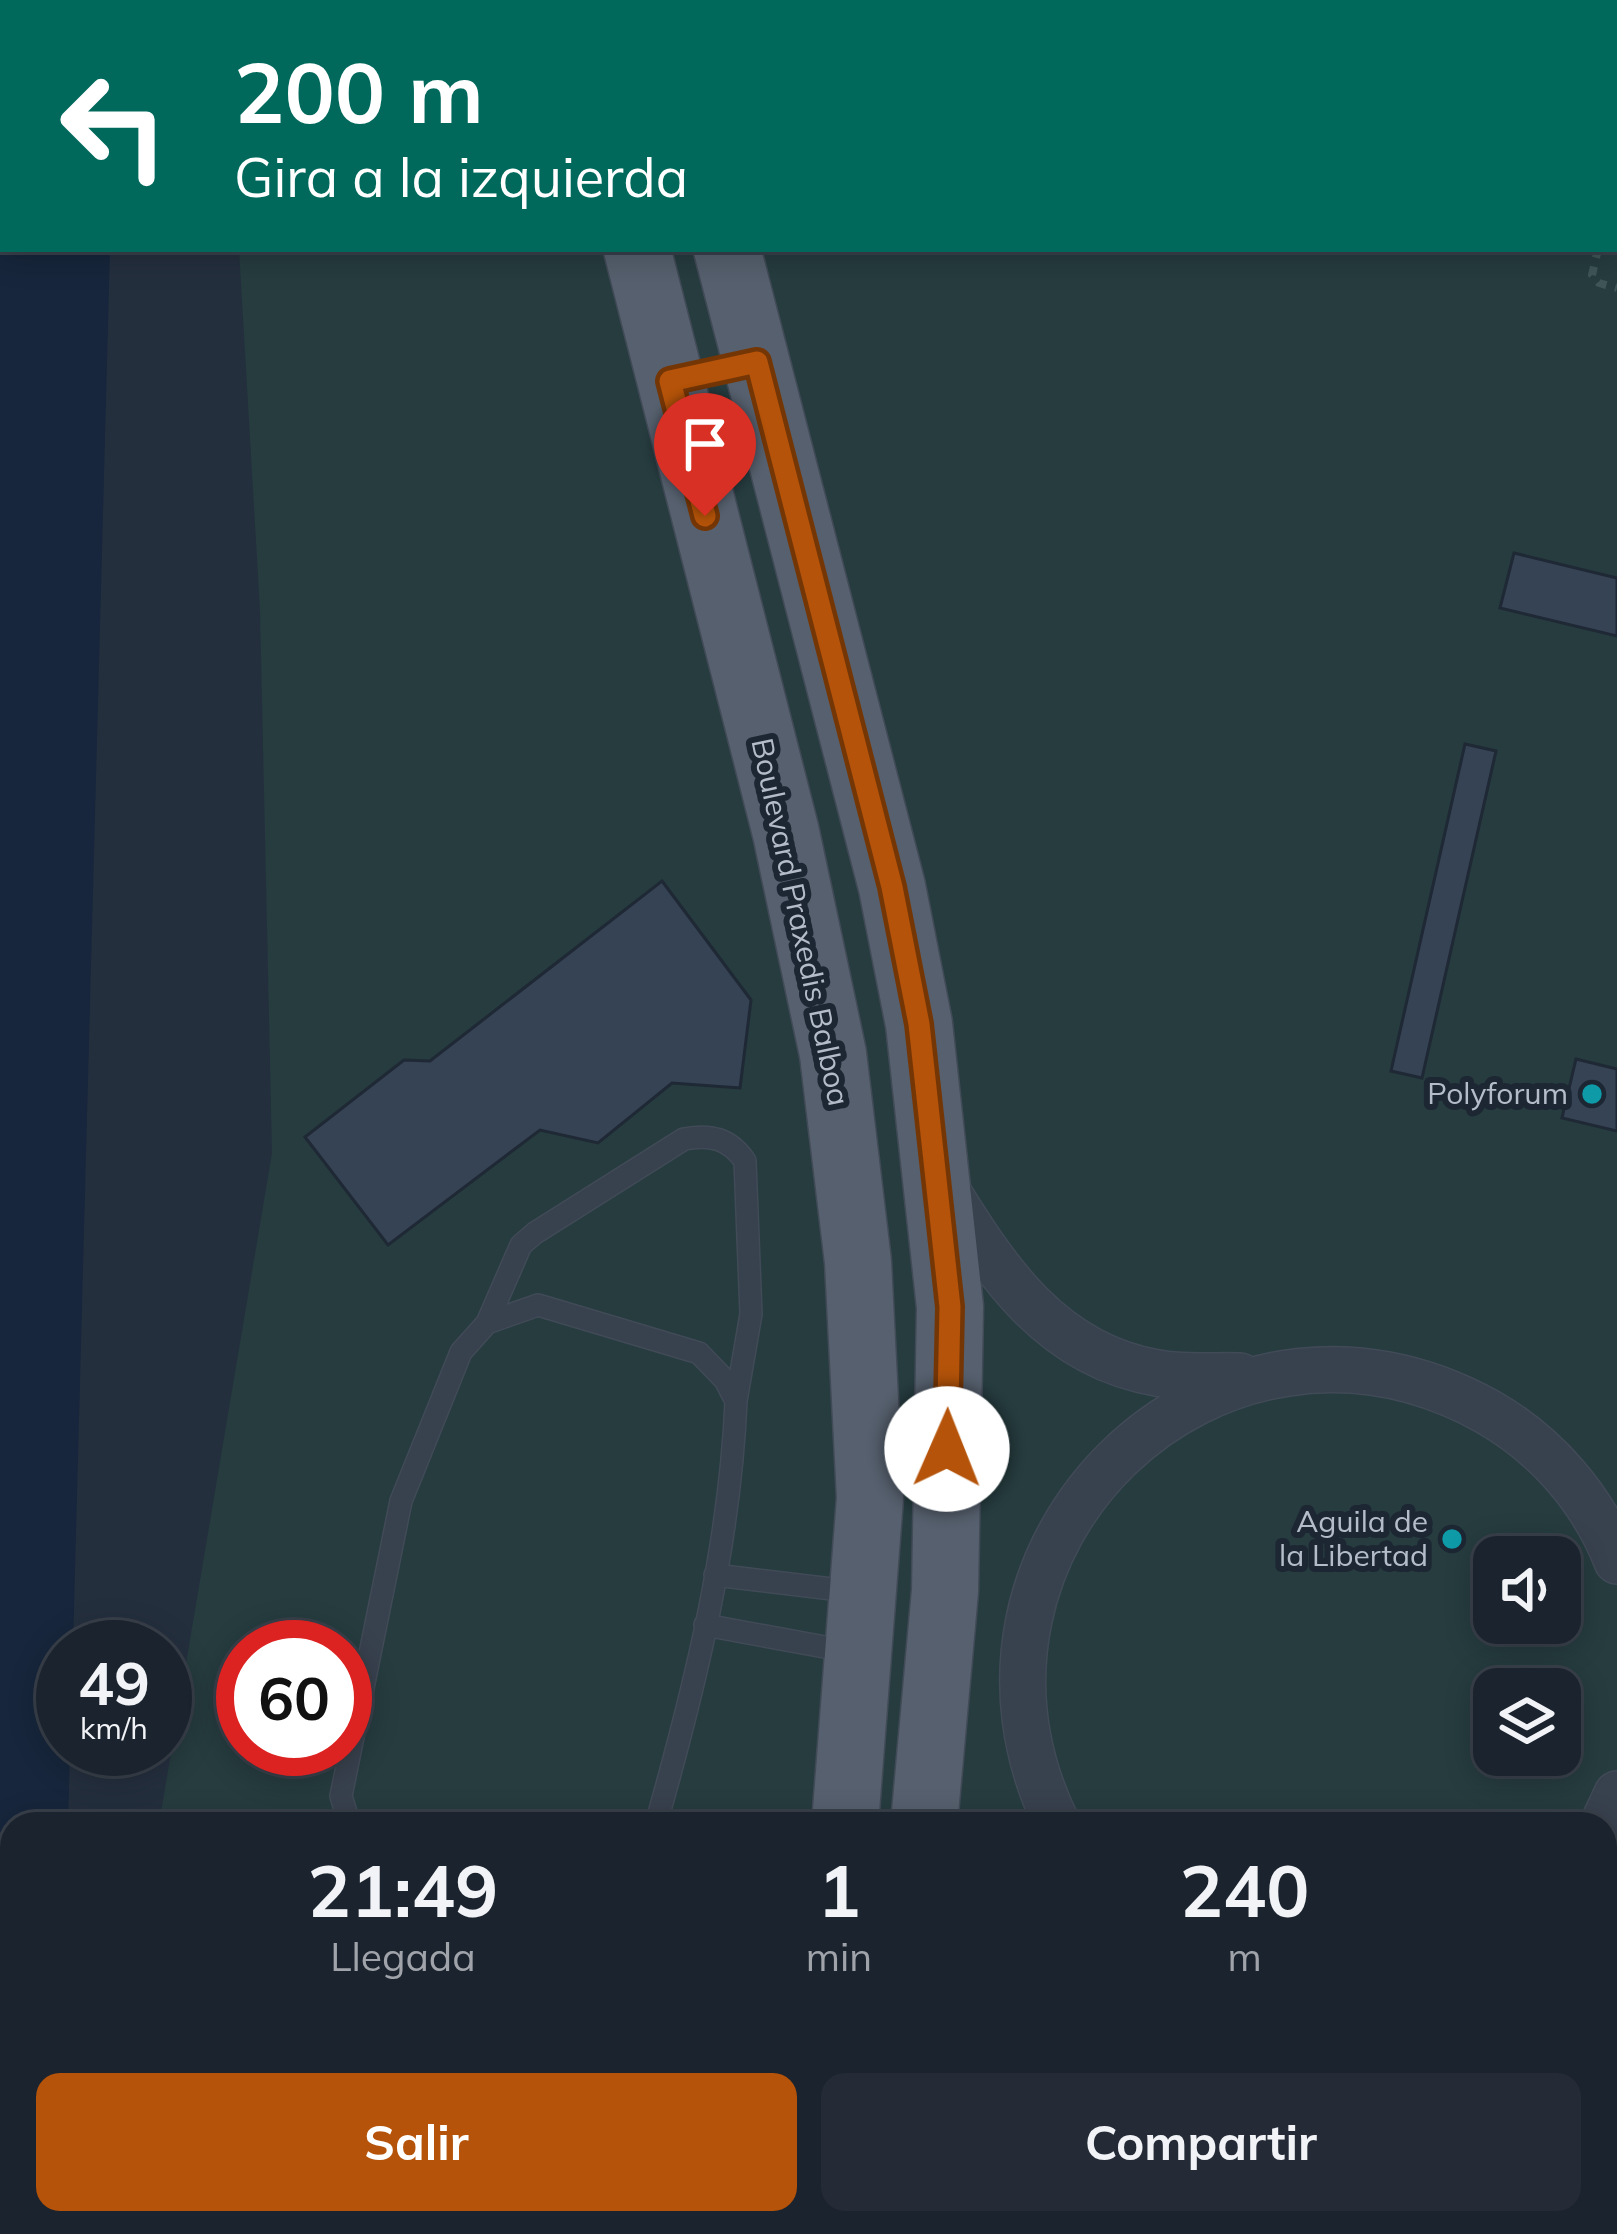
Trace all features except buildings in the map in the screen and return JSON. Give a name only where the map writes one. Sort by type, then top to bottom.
[{"type":"main road","name":"Boulevard Praxedis Balboa","points":[[641,252],[786,833],[833,1054],[858,1262],[870,1498],[846,1812]]},
{"type":"main road","points":[[728,252],[892,887],[919,1024],[950,1307],[946,1544],[924,1812]]},
{"type":"main road","points":[[670,381],[757,362]]},
{"type":"street","points":[[935,1171],[1000,1272],[1034,1312],[1067,1339],[1102,1358],[1158,1374],[1267,1377],[1357,1370],[1417,1382],[1472,1403],[1546,1455],[1584,1500],[1616,1555]]},
{"type":"street","points":[[1052,1812],[1035,1772],[1022,1682],[1027,1622],[1057,1538],[1090,1487],[1132,1443],[1209,1395],[1267,1377]]},
{"type":"lane","points":[[346,1812],[341,1796],[401,1501],[461,1352],[487,1323],[521,1245],[684,1139],[709,1135],[735,1147],[745,1162],[751,1314],[715,1575],[659,1812]]},
{"type":"lane","points":[[487,1323],[538,1305],[699,1353],[725,1380],[736,1402]]},
{"type":"lane","points":[[715,1575],[861,1623]]},
{"type":"lane","points":[[705,1624],[861,1623]]},
{"type":"path","points":[[1597,252],[1592,275],[1599,283],[1617,287]]},
{"type":"green space","points":[[239,252],[1617,252],[1617,1812],[161,1812],[167,1776],[192,1776],[192,1628],[272,1153],[260,610]]},
{"type":"water","points":[[0,252],[110,252],[74,1620],[36,1620],[36,1776],[69,1776],[68,1812],[0,1812]]},
{"type":"place","name":"Polyforum","points":[[1592,1094]]},
{"type":"place","name":"Aguila de la Libertad","points":[[1452,1539]]},
{"type":"route","points":[[705,516],[670,381],[757,362],[892,887],[919,1024],[950,1307],[947,1449]]}]
